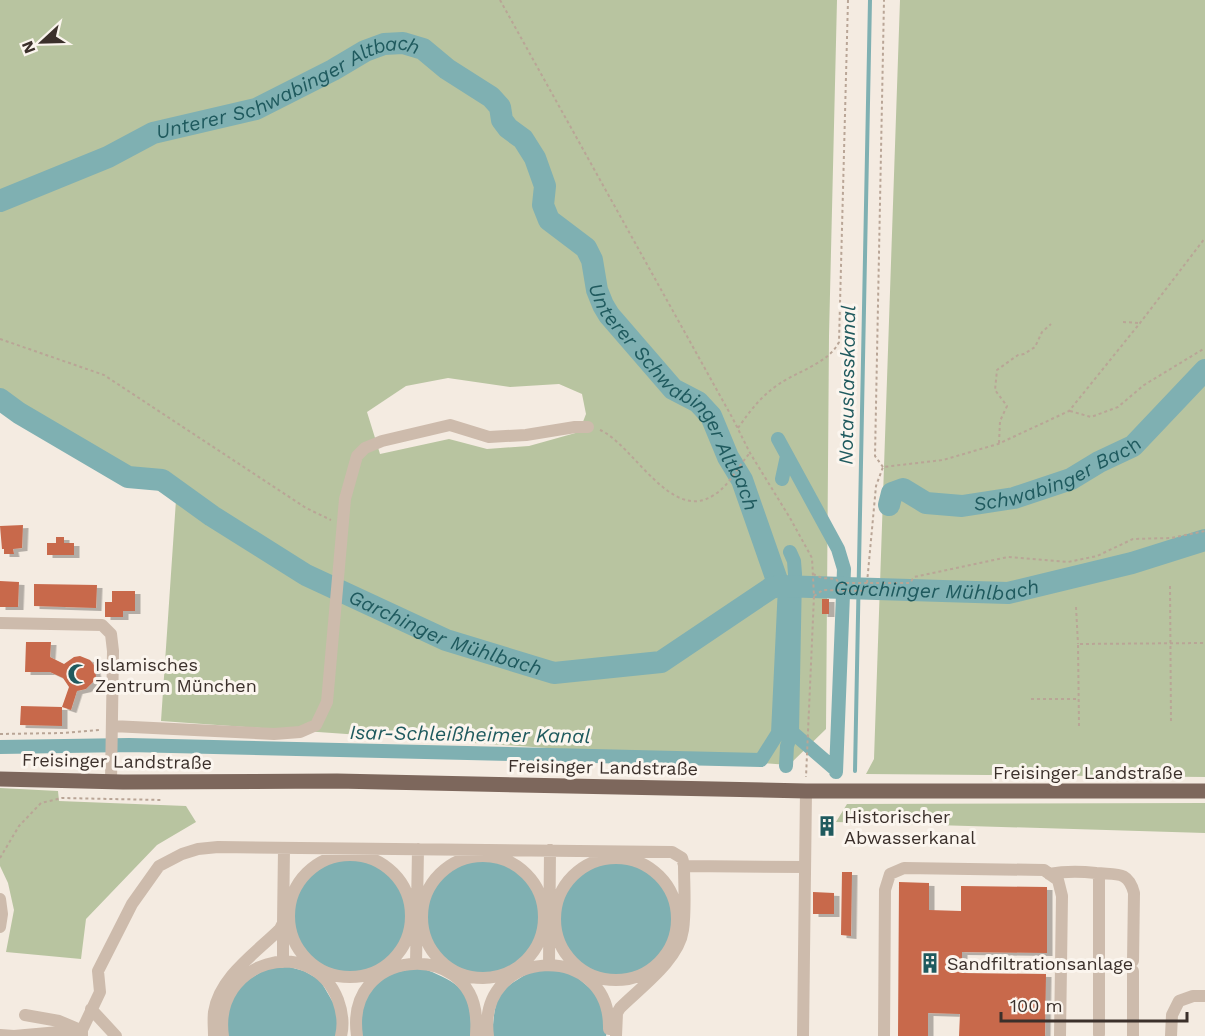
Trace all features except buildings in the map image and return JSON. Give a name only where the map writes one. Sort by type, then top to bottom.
[{"type":"main road","name":"Freisinger Landstraße","points":[[0,779],[111,782],[806,783],[1205,791]]},
{"type":"street","points":[[112,731],[274,734],[300,732],[316,725],[327,702],[345,499],[357,456],[365,448],[382,441],[450,425],[489,437],[588,427]]},
{"type":"street","points":[[0,623],[102,625],[111,634],[111,782]]},
{"type":"street","points":[[803,1036],[806,783]]},
{"type":"street","points":[[82,1033],[100,992],[98,971],[132,904],[159,866],[182,854],[198,849],[218,847],[348,852],[418,849],[484,853],[550,850],[619,854],[672,852],[682,858],[684,866],[683,931],[675,951],[620,1008],[612,1032]]},
{"type":"street","points":[[283,962],[284,849]]},
{"type":"street","points":[[416,963],[418,849]]},
{"type":"street","points":[[549,964],[550,850]]},
{"type":"street","points":[[214,1036],[214,1012],[224,987],[232,976],[280,929],[293,894],[303,877],[318,865],[348,852],[374,859],[390,869],[403,886],[433,952],[470,996],[482,1030]]},
{"type":"street","points":[[285,918],[302,955],[335,992],[342,1011],[341,1032],[356,1032],[355,1022],[359,1003],[368,986],[393,960],[405,942],[435,878],[450,865],[484,853],[508,861],[525,872],[537,889],[543,909],[555,925],[561,945],[573,963],[600,992],[612,1032]]},
{"type":"street","points":[[223,1036],[221,1022],[225,1001],[235,984],[250,972],[267,963],[283,962],[306,966],[336,977],[350,978],[416,963],[484,978],[504,974],[515,971],[530,967],[549,964],[612,980],[633,978],[667,958],[677,920],[674,901],[666,884],[652,870],[619,854],[580,869],[565,885],[535,948],[522,964],[515,971],[504,983],[493,999],[482,1030]]},
{"type":"street","points":[[684,866],[805,867]]},
{"type":"street","points":[[884,1036],[885,890],[890,874],[904,868],[1044,870],[1058,880],[1062,896],[1060,1036]]},
{"type":"street","points":[[1049,874],[1067,871],[1124,875],[1131,882],[1134,893],[1133,1036]]},
{"type":"street","points":[[1095,873],[1100,887],[1099,1034]]},
{"type":"street","points":[[0,899],[2,914],[0,927]]},
{"type":"street","points":[[1171,1036],[1172,1015],[1179,1001],[1193,996],[1205,996]]},
{"type":"street","points":[[91,1009],[116,1036]]},
{"type":"street","points":[[26,1015],[59,1021],[82,1033]]},
{"type":"street","points":[[0,1035],[82,1033]]},
{"type":"path","points":[[500,0],[750,453],[812,558],[814,596],[806,783]]},
{"type":"path","points":[[738,428],[758,401],[778,385],[834,352],[839,342],[848,0]]},
{"type":"path","points":[[883,467],[875,456],[884,0]]},
{"type":"path","points":[[883,467],[943,460],[999,444],[1069,411],[1205,238]]},
{"type":"path","points":[[1123,322],[1140,323]]},
{"type":"path","points":[[999,444],[1000,421],[1007,406],[995,390],[997,370],[1018,355],[1035,347],[1042,332],[1051,324]]},
{"type":"path","points":[[0,339],[104,375],[306,508],[342,524]]},
{"type":"path","points":[[1069,411],[1090,417],[1118,407],[1144,385],[1205,348]]},
{"type":"path","points":[[588,427],[602,430],[613,438],[649,475],[687,501],[705,501],[716,495],[750,453]]},
{"type":"path","points":[[867,583],[876,486],[883,467]]},
{"type":"path","points":[[813,574],[822,578],[836,579],[839,583],[910,583],[914,577],[1008,556],[1068,562],[1097,556],[1132,539],[1172,538],[1205,531]]},
{"type":"path","points":[[1170,586],[1171,722]]},
{"type":"path","points":[[814,596],[823,590],[866,591]]},
{"type":"path","points":[[1076,608],[1079,726]]},
{"type":"path","points":[[1078,644],[1205,643]]},
{"type":"path","points":[[1031,699],[1077,699]]},
{"type":"path","points":[[0,734],[112,731]]},
{"type":"path","points":[[0,858],[19,826],[41,803],[62,798],[162,800]]},
{"type":"green space","points":[[0,0],[837,0],[829,336],[826,729],[789,765],[161,721],[176,500],[0,408]],"holes":[[[448,378],[510,387],[559,384],[582,394],[586,414],[579,432],[529,446],[487,449],[449,439],[380,454],[367,412],[406,386]]]},
{"type":"green space","points":[[900,0],[1205,0],[1205,777],[866,774],[874,759]]},
{"type":"green space","points":[[0,788],[58,791],[59,801],[186,806],[196,822],[157,845],[86,919],[81,959],[6,952],[14,910],[8,883],[0,866]]},
{"type":"green space","points":[[1205,803],[1205,833],[836,822],[847,804]]},
{"type":"water","points":[[350,858],[372,863],[391,875],[403,894],[408,916],[403,938],[391,957],[372,969],[350,974],[328,969],[309,957],[297,938],[292,916],[297,894],[309,875],[328,863]]},
{"type":"water","points":[[483,859],[505,864],[524,876],[536,895],[541,917],[536,939],[524,958],[505,970],[483,975],[461,970],[442,958],[430,939],[425,917],[430,895],[442,876],[461,864]]},
{"type":"water","points":[[616,860],[638,865],[657,877],[669,896],[674,918],[669,940],[657,959],[638,971],[616,976],[594,971],[575,959],[563,940],[558,918],[563,896],[575,877],[594,865]]},
{"type":"water","points":[[286,966],[304,971],[320,980],[338,1011],[338,1036],[225,1036],[228,1002],[237,986],[268,968]]},
{"type":"water","points":[[420,967],[445,978],[461,990],[469,1007],[471,1036],[358,1036],[361,1003],[384,975]]},
{"type":"water","points":[[535,969],[571,972],[599,996],[607,1031],[606,1036],[492,1036],[495,1009],[501,994],[506,988]]},
{"type":"waterway","name":"Notauslasskanal","points":[[855,771],[870,0]]},
{"type":"waterway","name":"Unterer Schwabinger Altbach","points":[[0,201],[108,157],[153,133],[256,109],[365,51],[384,44],[403,43],[423,49],[447,69],[491,97],[500,107],[502,120],[508,128],[523,139],[535,158],[545,186],[543,205],[549,220],[586,248],[592,260],[597,290],[609,315],[673,389],[698,402],[711,416],[728,457],[742,480],[779,586]]},
{"type":"waterway","name":"Schwabinger Bach","points":[[889,505],[892,493],[903,489],[926,503],[962,506],[1014,498],[1071,479],[1099,462],[1133,446],[1205,370]]},
{"type":"waterway","name":"Garchinger Mühlbach","points":[[0,399],[19,413],[128,477],[162,480],[212,516],[306,575],[446,640],[554,673],[661,662],[771,588],[779,586],[1008,593],[1132,563],[1205,540]]},
{"type":"waterway","points":[[778,439],[838,549],[844,569],[836,772]]},
{"type":"waterway","points":[[782,479],[787,456]]},
{"type":"waterway","points":[[786,766],[787,746],[792,732],[795,574],[794,561],[790,552]]},
{"type":"waterway","points":[[795,574],[802,579],[805,586]]},
{"type":"waterway","points":[[833,587],[836,582],[843,579]]},
{"type":"waterway","name":"Isar-Schleißheimer Kanal","points":[[0,747],[129,745],[761,760],[778,733],[785,586]]},
{"type":"waterway","points":[[792,732],[836,770]]},
{"type":"place","name":"Islamisches Zentrum München","points":[[78,674]]},
{"type":"place","name":"Historischer Abwasserkanal","points":[[827,826]]},
{"type":"place","name":"Sandfiltrationsanlage","points":[[930,963]]}]
